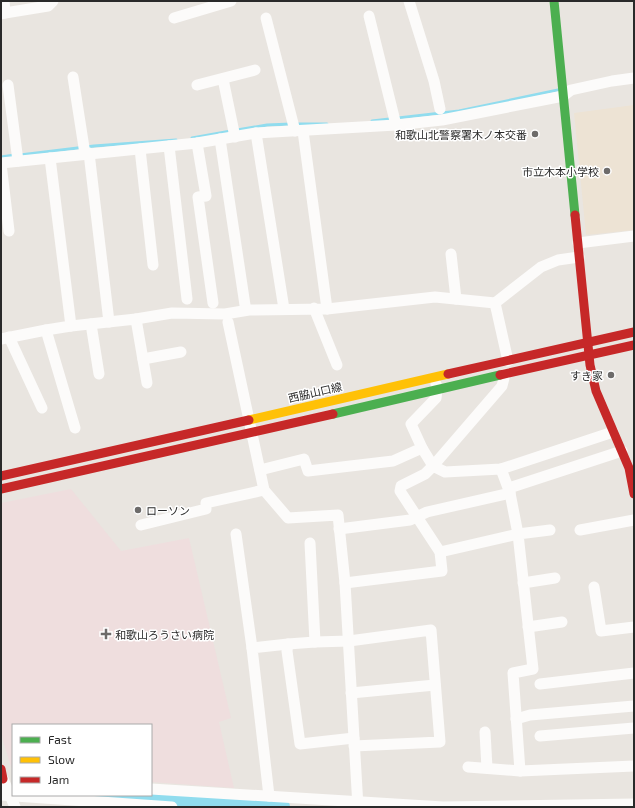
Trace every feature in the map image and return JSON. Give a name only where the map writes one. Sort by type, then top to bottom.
[{"type":"street","points":[[4,1],[3,13],[48,6],[52,1]]},
{"type":"street","points":[[174,18],[231,1]]},
{"type":"street","points":[[409,1],[434,81],[440,109]]},
{"type":"street","points":[[554,1],[589,354],[596,391],[629,468],[634,491]]},
{"type":"street","points":[[369,16],[396,121]]},
{"type":"street","points":[[266,18],[296,127],[327,308]]},
{"type":"street","points":[[198,86],[255,70]]},
{"type":"street","points":[[73,77],[85,149],[109,322]]},
{"type":"street","points":[[9,231],[1,163],[17,155],[50,158],[85,149],[140,149],[197,143],[220,139],[234,131],[256,134],[296,127],[396,121],[442,120],[563,91],[634,78]]},
{"type":"street","points":[[223,79],[234,131]]},
{"type":"street","points":[[8,85],[17,155]]},
{"type":"street","points":[[256,134],[284,309]]},
{"type":"street","points":[[220,139],[245,305]]},
{"type":"street","points":[[197,143],[206,196],[198,197],[213,303]]},
{"type":"street","points":[[169,146],[187,300]]},
{"type":"street","points":[[140,149],[153,265]]},
{"type":"street","points":[[50,158],[71,326]]},
{"type":"street","points":[[578,243],[634,236]]},
{"type":"street","points":[[451,254],[456,299]]},
{"type":"street","points":[[42,408],[5,338],[71,326],[172,313],[225,314],[249,310],[327,308],[435,297],[495,303],[541,267],[558,260],[579,257]]},
{"type":"street","points":[[495,303],[508,360]]},
{"type":"street","points":[[314,308],[337,365]]},
{"type":"street","points":[[136,318],[147,383]]},
{"type":"street","points":[[228,322],[264,490],[288,518],[338,514],[349,641],[357,805]]},
{"type":"street","points":[[91,324],[99,374]]},
{"type":"street","points":[[46,330],[75,428]]},
{"type":"street","name":"西脇山口線","points":[[1,476],[634,332]]},
{"type":"street","points":[[1,489],[589,354],[634,345]]},
{"type":"street","points":[[143,359],[181,352]]},
{"type":"street","points":[[345,583],[442,571],[440,552],[400,491],[401,486],[425,474],[433,466],[502,386],[505,374]]},
{"type":"street","points":[[436,378],[436,398],[411,424],[422,448],[433,466],[445,472],[501,469],[613,432]]},
{"type":"street","points":[[260,470],[304,459],[308,471],[393,461],[422,448]]},
{"type":"street","points":[[339,529],[410,520],[427,512],[510,490],[622,451]]},
{"type":"street","points":[[501,469],[510,490],[518,534],[533,669],[513,672],[520,771]]},
{"type":"street","points":[[140,525],[206,508],[206,503],[264,490]]},
{"type":"street","points":[[580,530],[634,520]]},
{"type":"street","points":[[440,552],[518,534],[550,530]]},
{"type":"street","points":[[236,534],[252,648],[269,796]]},
{"type":"street","points":[[310,543],[316,642]]},
{"type":"street","points":[[523,583],[555,578]]},
{"type":"street","points":[[594,587],[601,631],[634,627]]},
{"type":"street","points":[[528,627],[562,622]]},
{"type":"street","points":[[252,648],[288,644],[349,641],[430,630],[440,742],[354,742],[300,744],[287,650],[288,644]]},
{"type":"street","points":[[540,684],[634,673]]},
{"type":"street","points":[[351,693],[435,684]]},
{"type":"street","points":[[516,719],[530,715],[634,706]]},
{"type":"street","points":[[540,736],[634,728]]},
{"type":"street","points":[[485,732],[487,768]]},
{"type":"street","points":[[468,767],[520,771],[634,766]]},
{"type":"street","points":[[5,777],[9,800],[131,802],[172,807]]},
{"type":"street","points":[[152,789],[269,796],[357,805],[443,807],[634,804]]},
{"type":"shaded area","name":"市立木本小学校","points":[[634,105],[634,230],[586,235],[574,113]]},
{"type":"shaded area","name":"和歌山ろうさい病院","points":[[71,489],[121,551],[189,538],[231,718],[219,722],[234,788],[152,782],[152,724],[12,724],[12,770],[1,730],[1,503]]},
{"type":"waterway","points":[[372,121],[459,111],[558,90]]},
{"type":"waterway","points":[[237,130],[267,125],[291,124]]},
{"type":"waterway","points":[[296,124],[327,124]]},
{"type":"waterway","points":[[192,138],[231,131]]},
{"type":"waterway","points":[[20,155],[94,146],[176,140]]},
{"type":"waterway","points":[[1,157],[15,155]]},
{"type":"waterway","points":[[117,796],[281,807]]},
{"type":"traffic: fast","points":[[554,1],[575,215]]},
{"type":"traffic: fast","points":[[333,414],[500,375]]},
{"type":"traffic: slow","points":[[249,420],[448,374]]},
{"type":"traffic: jam","points":[[575,215],[590,365],[596,391],[629,468],[634,494]]},
{"type":"traffic: jam","points":[[448,374],[634,332]]},
{"type":"traffic: jam","points":[[500,375],[634,345]]},
{"type":"traffic: jam","points":[[1,489],[333,414]]},
{"type":"traffic: jam","points":[[1,476],[249,420]]},
{"type":"traffic: jam","points":[[1,769],[3,779]]},
{"type":"place","name":"和歌山北警察署木ノ本交番","points":[[535,134]]},
{"type":"place","name":"市立木本小学校","points":[[607,171]]},
{"type":"place","name":"すき家","points":[[611,375]]},
{"type":"place","name":"ローソン","points":[[138,510]]},
{"type":"place","name":"和歌山ろうさい病院","points":[[106,634]]}]
